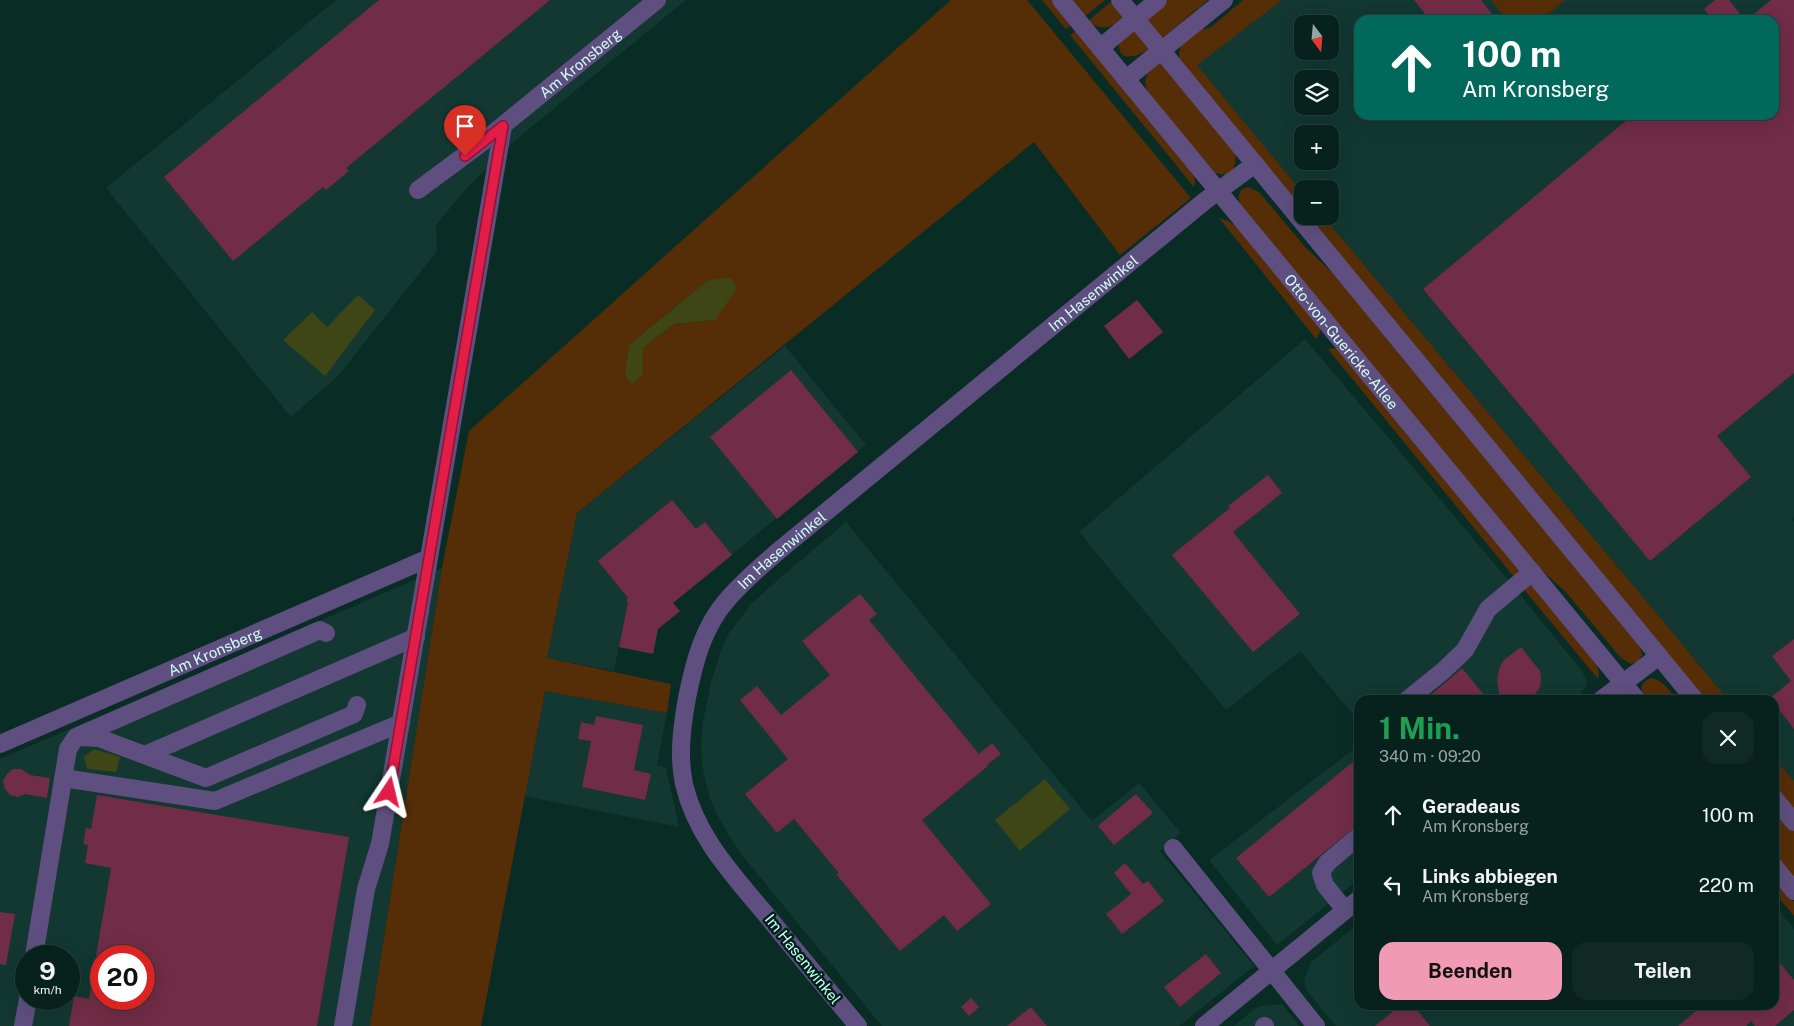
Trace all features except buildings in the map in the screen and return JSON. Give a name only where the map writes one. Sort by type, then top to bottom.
[{"type":"street","name":"Am Kronsberg","points":[[418,190],[503,126],[657,0]]},
{"type":"street","name":"Otto-von-Guericke-Allee","points":[[1061,0],[1633,695]]},
{"type":"street","points":[[1120,0],[1691,695]]},
{"type":"street","points":[[1100,48],[1158,0]]},
{"type":"street","points":[[1126,79],[1224,0]]},
{"type":"street","points":[[343,1026],[366,889],[380,844],[503,126]]},
{"type":"street","name":"Im Hasenwinkel","points":[[858,1026],[724,863],[703,833],[692,811],[681,767],[681,746],[692,676],[707,630],[725,602],[776,553],[1218,191],[1255,164]]},
{"type":"street","name":"Am Kronsberg","points":[[0,744],[428,566]]},
{"type":"street","points":[[1413,695],[1465,650],[1488,609],[1532,572]]},
{"type":"street","points":[[36,945],[68,749],[76,736],[320,630],[326,633]]},
{"type":"street","points":[[145,755],[416,637]]},
{"type":"street","points":[[1607,695],[1659,656]]},
{"type":"street","points":[[76,736],[99,738],[206,778],[354,714],[357,705]]},
{"type":"street","points":[[63,778],[216,801],[401,723]]},
{"type":"street","points":[[1779,804],[1794,822]]},
{"type":"street","points":[[1204,1026],[1352,905],[1325,885],[1321,873],[1327,863],[1354,840]]},
{"type":"street","points":[[1173,848],[1316,1026]]},
{"type":"street","points":[[1779,872],[1794,891]]},
{"type":"street","points":[[23,1026],[26,1010]]},
{"type":"shaded area","points":[[336,0],[686,0],[513,142],[468,187],[436,225],[437,251],[338,376],[291,417],[106,188]]},
{"type":"shaded area","points":[[951,0],[1027,0],[1191,198],[1120,255],[1034,142],[577,513],[547,658],[671,684],[667,713],[545,691],[481,1026],[370,1026],[442,568],[469,431]],"holes":[[[708,280],[715,320],[674,324],[643,348],[629,345]]]},
{"type":"shaded area","points":[[1042,0],[1052,0],[1072,25],[1066,29]]},
{"type":"shaded area","points":[[1070,0],[1105,0],[1084,17]]},
{"type":"shaded area","points":[[1168,0],[1208,0],[1161,39],[1145,19]]},
{"type":"shaded area","points":[[1243,0],[1282,0],[1197,65],[1294,182],[1294,203],[1180,62],[1179,54],[1182,40],[1195,30],[1210,28]]},
{"type":"shaded area","points":[[1280,0],[1794,0],[1794,517],[1792,519],[1794,522],[1794,781],[1779,763],[1779,695],[1724,695],[1331,225],[1339,225],[1339,180],[1294,180],[1294,182],[1196,65]]},
{"type":"shaded area","points":[[1491,0],[1565,0],[1547,15],[1503,15]]},
{"type":"shaded area","points":[[1112,1],[1125,17],[1116,24],[1107,27],[1098,27],[1088,21]]},
{"type":"shaded area","points":[[1133,29],[1149,49],[1135,56],[1125,56],[1120,50],[1119,43]]},
{"type":"shaded area","points":[[1076,31],[1190,168],[1195,180],[1194,187],[1070,35]]},
{"type":"shaded area","points":[[1159,59],[1235,152],[1235,165],[1227,175],[1214,173],[1149,95],[1146,85],[1147,76]]},
{"type":"shaded area","points":[[1248,187],[1259,192],[1306,248],[1338,278],[1640,646],[1642,655],[1639,661],[1631,664],[1621,658],[1565,591],[1532,562],[1242,209],[1239,195],[1241,190]]},
{"type":"shaded area","points":[[1219,218],[1228,221],[1242,230],[1319,324],[1320,332],[1316,339]]},
{"type":"shaded area","points":[[1312,225],[1331,225],[1724,695],[1700,695]]},
{"type":"shaded area","points":[[731,278],[737,288],[715,320],[674,324],[643,348],[642,375],[632,384],[625,375],[629,345],[708,280]]},
{"type":"shaded area","points":[[358,295],[375,310],[325,376],[283,340],[312,312],[327,327]]},
{"type":"shaded area","points":[[1305,339],[1509,581],[1582,671],[1587,682],[1580,695],[1354,695],[1354,716],[1300,651],[1226,710],[1079,532]]},
{"type":"shaded area","points":[[785,346],[866,445],[673,603],[680,611],[658,629],[653,654],[619,647],[614,671],[547,658],[577,513]]},
{"type":"shaded area","points":[[1336,348],[1342,351],[1520,570],[1514,577],[1328,349]]},
{"type":"shaded area","points":[[846,522],[1092,821],[1139,783],[1181,833],[1160,851],[1254,966],[1179,1026],[882,1026],[742,855],[730,837],[709,796],[702,765],[701,746],[703,722],[711,682],[722,648],[727,636],[751,604]]},
{"type":"shaded area","points":[[442,568],[370,1026],[0,1026],[0,759]]},
{"type":"shaded area","points":[[1533,585],[1596,663],[1599,673],[1598,679],[1522,587]]},
{"type":"shaded area","points":[[1651,678],[1655,679],[1663,683],[1673,695],[1644,695],[1642,685]]},
{"type":"shaded area","points":[[545,691],[667,713],[657,765],[666,768],[679,827],[524,796]]},
{"type":"shaded area","points":[[94,749],[120,757],[116,772],[87,769],[84,757]]},
{"type":"shaded area","points":[[1354,749],[1354,883],[1277,945],[1209,860]]},
{"type":"shaded area","points":[[1779,763],[1794,781],[1794,811],[1779,792]]},
{"type":"shaded area","points":[[1045,779],[1070,809],[1020,851],[995,820]]},
{"type":"shaded area","points":[[1779,812],[1794,831],[1794,881],[1779,863]]},
{"type":"shaded area","points":[[1779,883],[1794,902],[1794,916],[1779,898]]},
{"type":"shaded area","points":[[1779,910],[1794,929],[1794,1026],[1336,1026],[1307,991],[1304,981],[1311,962],[1354,927],[1354,1010],[1779,1010]]},
{"type":"shaded area","points":[[1282,1004],[1300,1026],[1234,1026],[1253,1010],[1261,1006]]},
{"type":"route","points":[[389,792],[503,126],[465,156]]}]
